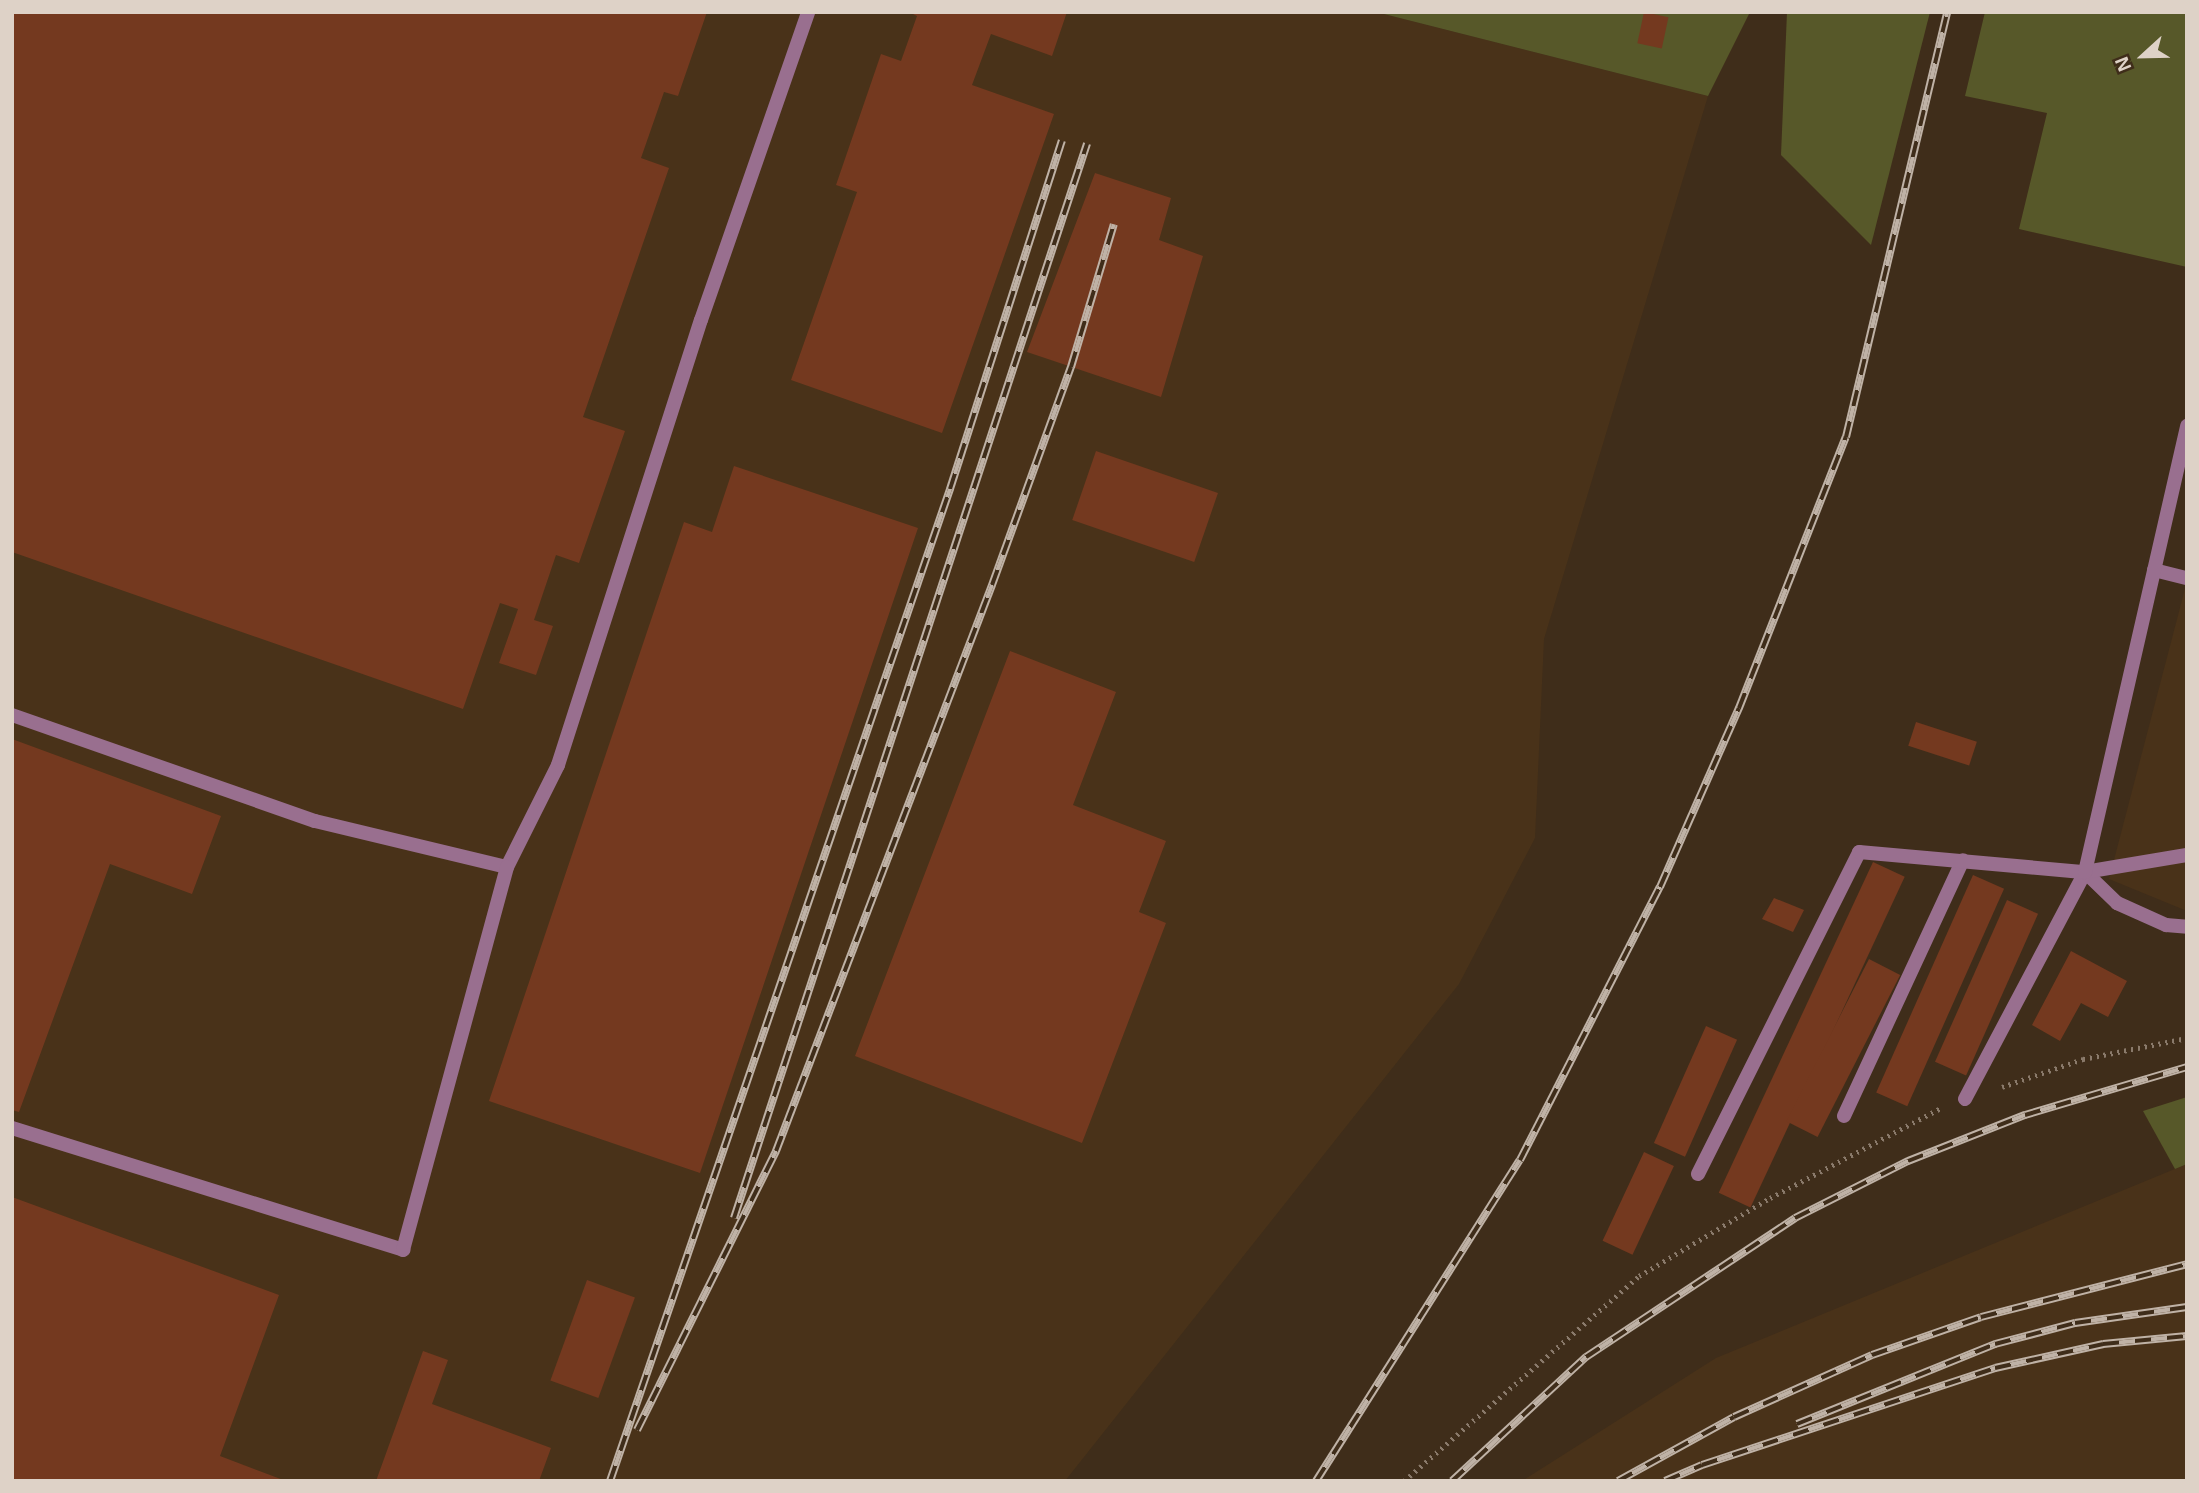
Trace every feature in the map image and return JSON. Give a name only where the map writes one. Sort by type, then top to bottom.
[{"type":"lane","points":[[12,1128],[403,1250],[507,867],[558,765],[701,320],[808,12]]},
{"type":"lane","points":[[1965,1099],[2085,872],[2187,425]]},
{"type":"lane","points":[[2154,570],[2187,578]]},
{"type":"lane","points":[[12,715],[315,821],[507,867]]},
{"type":"lane","points":[[1698,1174],[1859,852],[2085,872],[2187,855]]},
{"type":"lane","points":[[1844,1116],[1963,860]]},
{"type":"lane","points":[[2085,872],[2117,903],[2166,925],[2187,927]]},
{"type":"path","points":[[1404,1481],[1639,1276],[1770,1198],[1965,1099],[2083,1059],[2187,1038]]},
{"type":"shaded area","points":[[12,12],[1376,12],[1708,96],[1544,639],[1535,838],[1459,984],[1065,1481],[12,1481]]},
{"type":"shaded area","points":[[1376,12],[1750,12],[1708,96]]},
{"type":"shaded area","points":[[1787,12],[1930,12],[1871,245],[1781,155]]},
{"type":"shaded area","points":[[1985,12],[2187,12],[2187,267],[2019,229],[2047,113],[1965,96]]},
{"type":"shaded area","points":[[2187,581],[2187,911],[2109,879]]},
{"type":"shaded area","points":[[2187,1097],[2187,1164],[2175,1169],[2143,1111]]},
{"type":"shaded area","points":[[2187,1164],[2187,1481],[1522,1481],[1716,1358]]},
{"type":"building","points":[[12,12],[707,12],[678,96],[664,92],[641,158],[669,168],[583,417],[625,431],[579,563],[556,555],[534,620],[553,626],[536,675],[499,663],[518,609],[500,603],[463,709],[12,552]]},
{"type":"building","points":[[909,12],[1067,12],[1052,56],[991,34],[972,85],[1054,114],[942,433],[791,380],[857,192],[836,185],[881,54],[901,61],[917,16]]},
{"type":"building","points":[[1644,12],[1668,17],[1662,48],[1637,43]]},
{"type":"building","points":[[1095,173],[1171,198],[1159,240],[1203,256],[1161,397],[1027,352]]},
{"type":"building","points":[[1096,451],[1218,493],[1194,562],[1072,520]]},
{"type":"building","points":[[734,466],[918,528],[700,1173],[489,1101],[684,522],[712,532]]},
{"type":"building","points":[[1010,651],[1116,692],[1073,805],[1166,841],[1139,912],[1166,923],[1082,1143],[855,1056]]},
{"type":"building","points":[[1916,722],[1977,742],[1969,766],[1908,746]]},
{"type":"building","points":[[12,739],[221,816],[192,894],[110,864],[19,1112],[12,1110]]},
{"type":"building","points":[[1873,862],[1905,877],[1750,1208],[1719,1193]]},
{"type":"building","points":[[1973,875],[2004,889],[1907,1106],[1876,1092]]},
{"type":"building","points":[[1774,898],[1804,910],[1793,932],[1762,919]]},
{"type":"building","points":[[2007,900],[2038,914],[1966,1076],[1935,1062]]},
{"type":"building","points":[[2071,951],[2127,981],[2108,1017],[2081,1003],[2060,1041],[2032,1025]]},
{"type":"building","points":[[1869,959],[1900,975],[1818,1137],[1786,1121]]},
{"type":"building","points":[[1706,1026],[1737,1040],[1685,1157],[1654,1143]]},
{"type":"building","points":[[1644,1152],[1674,1166],[1632,1255],[1603,1241]]},
{"type":"building","points":[[12,1197],[279,1295],[220,1456],[286,1481],[12,1481]]},
{"type":"building","points":[[587,1280],[635,1297],[598,1398],[550,1381]]},
{"type":"building","points":[[423,1351],[448,1360],[432,1404],[551,1448],[539,1481],[376,1481]]},
{"type":"railway","points":[[1316,1481],[1520,1160],[1660,887],[1739,708],[1846,437],[1947,12]]},
{"type":"railway","points":[[610,1481],[950,489],[1062,141]]},
{"type":"railway","points":[[734,1218],[1087,144]]},
{"type":"railway","points":[[637,1430],[776,1151],[992,585],[1071,367],[1114,224]]},
{"type":"railway","points":[[1452,1481],[1586,1357],[1795,1218],[1908,1161],[2025,1115],[2187,1067]]},
{"type":"railway","points":[[1618,1481],[1734,1417],[1872,1355],[1981,1317],[2187,1264]]},
{"type":"railway","points":[[1797,1424],[1995,1344],[2075,1323],[2187,1307]]},
{"type":"railway","points":[[1665,1481],[1702,1465],[1995,1368],[2103,1344],[2187,1336]]}]
